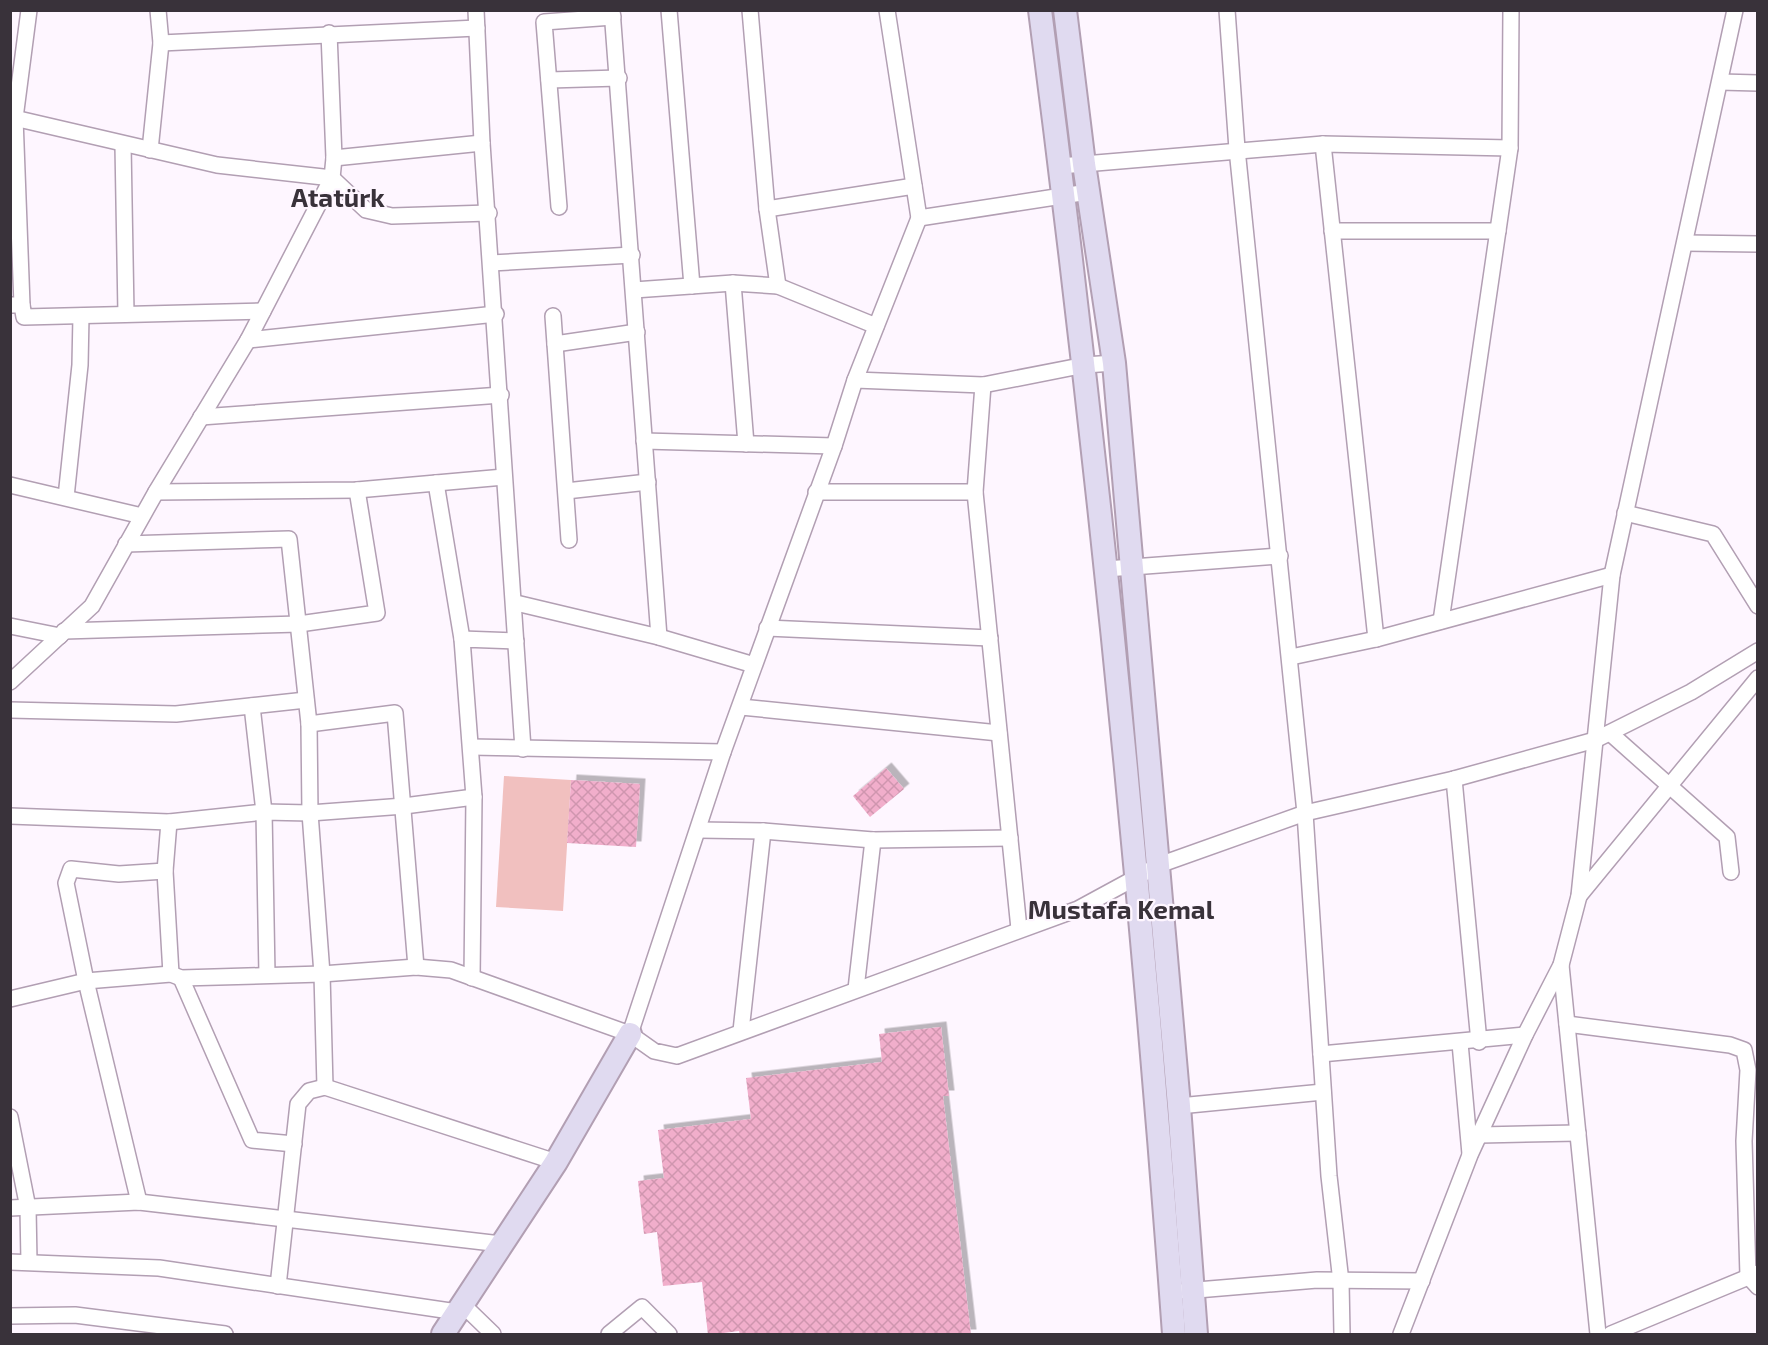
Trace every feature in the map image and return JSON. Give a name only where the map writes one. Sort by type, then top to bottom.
[{"type":"street","points":[[29,10],[13,118],[16,305],[24,317],[263,311]]},
{"type":"street","points":[[150,150],[161,43],[158,10]]},
{"type":"street","points":[[476,10],[482,143],[489,213],[504,477],[516,603],[516,640],[524,749]]},
{"type":"street","points":[[669,10],[692,286]]},
{"type":"street","points":[[750,10],[767,210],[778,286]]},
{"type":"street","points":[[442,1335],[556,1162],[630,1034],[723,752],[834,446],[855,380],[919,218],[887,10]]},
{"type":"street","points":[[1040,10],[1085,365],[1182,1291],[1196,1335]]},
{"type":"street","points":[[1065,10],[1084,164],[1114,363],[1179,1106],[1182,1291],[1174,1335]]},
{"type":"street","points":[[1227,10],[1237,149],[1291,657],[1305,813],[1323,1092],[1341,1282],[1342,1335]]},
{"type":"street","points":[[1441,621],[1510,148],[1511,10]]},
{"type":"street","points":[[1401,1335],[1470,1155],[1525,1035],[1561,965],[1579,896],[1612,575],[1735,10]]},
{"type":"street","points":[[559,207],[544,21],[613,14],[659,637]]},
{"type":"street","points":[[161,43],[329,33],[477,28]]},
{"type":"street","points":[[10,682],[92,606],[156,492],[248,340],[332,178],[334,158],[329,33]]},
{"type":"street","points":[[549,80],[619,78]]},
{"type":"street","points":[[1720,82],[1758,82]]},
{"type":"street","points":[[13,118],[218,165],[332,178],[366,210],[392,216],[489,213]]},
{"type":"street","points":[[334,158],[482,143]]},
{"type":"street","points":[[1060,166],[1237,149],[1323,144],[1510,148]]},
{"type":"street","points":[[1323,144],[1376,639]]},
{"type":"street","points":[[123,145],[126,314]]},
{"type":"street","points":[[767,210],[914,186]]},
{"type":"street","points":[[919,218],[1088,192]]},
{"type":"street","points":[[1332,231],[1498,231]]},
{"type":"street","points":[[1685,243],[1758,244]]},
{"type":"street","points":[[491,263],[632,255]]},
{"type":"street","points":[[733,283],[746,444]]},
{"type":"street","points":[[634,290],[733,283],[778,286],[876,326]]},
{"type":"street","points":[[248,340],[496,314]]},
{"type":"street","points":[[66,498],[80,365],[81,316]]},
{"type":"street","points":[[553,316],[569,540]]},
{"type":"street","points":[[555,344],[637,332]]},
{"type":"street","points":[[855,380],[983,385],[1085,365],[1114,363]]},
{"type":"street","points":[[983,385],[975,492],[1019,929]]},
{"type":"street","points":[[201,417],[501,395]]},
{"type":"street","points":[[644,441],[834,446]]},
{"type":"street","points":[[156,492],[357,490],[504,477]]},
{"type":"street","points":[[566,491],[648,482]]},
{"type":"street","points":[[436,483],[462,639],[471,747],[474,797],[472,978]]},
{"type":"street","points":[[10,485],[142,516]]},
{"type":"street","points":[[10,626],[62,633],[299,624],[376,613],[357,490]]},
{"type":"street","points":[[816,492],[975,492]]},
{"type":"street","points":[[1625,513],[1713,534],[1758,606]]},
{"type":"street","points":[[126,544],[289,539],[309,724],[310,813],[322,974],[325,1087]]},
{"type":"street","points":[[1106,569],[1280,555]]},
{"type":"street","points":[[1291,657],[1376,639],[1612,575]]},
{"type":"street","points":[[516,603],[659,637],[754,665]]},
{"type":"street","points":[[767,628],[990,638]]},
{"type":"street","points":[[462,639],[516,640]]},
{"type":"street","points":[[10,999],[86,981],[176,976],[322,974],[416,967],[451,970],[630,1034],[654,1051],[677,1056],[1078,909],[1159,865],[1305,813],[1454,778],[1595,740],[1691,692],[1758,651]]},
{"type":"street","points":[[1579,896],[1758,678]]},
{"type":"street","points":[[10,710],[176,714],[306,700]]},
{"type":"street","points":[[252,706],[264,812],[267,975]]},
{"type":"street","points":[[741,707],[999,733]]},
{"type":"street","points":[[309,724],[395,713],[416,967]]},
{"type":"street","points":[[1610,733],[1727,837],[1731,872]]},
{"type":"street","points":[[471,747],[723,752]]},
{"type":"street","points":[[1454,778],[1479,1042]]},
{"type":"street","points":[[10,816],[170,822],[264,812],[310,813],[404,806],[474,797]]},
{"type":"street","points":[[170,822],[165,871],[176,976],[252,1140],[294,1144]]},
{"type":"street","points":[[699,830],[764,831],[873,840],[1010,838]]},
{"type":"street","points":[[741,1031],[764,831]]},
{"type":"street","points":[[856,989],[873,840]]},
{"type":"street","points":[[139,1202],[86,981],[66,883],[71,869],[119,874],[165,871]]},
{"type":"street","points":[[1561,965],[1598,1335]]},
{"type":"street","points":[[1567,1024],[1730,1045],[1744,1050],[1748,1070],[1744,1141],[1755,1279],[1611,1335]]},
{"type":"street","points":[[1321,1054],[1479,1042],[1525,1035]]},
{"type":"street","points":[[1460,1043],[1470,1155]]},
{"type":"street","points":[[278,1286],[298,1104],[309,1091],[325,1087],[556,1162]]},
{"type":"street","points":[[1179,1106],[1323,1092]]},
{"type":"street","points":[[10,1117],[28,1208],[29,1262]]},
{"type":"street","points":[[1480,1135],[1578,1132]]},
{"type":"street","points":[[10,1208],[139,1202],[501,1244]]},
{"type":"street","points":[[10,1262],[159,1268],[278,1286],[460,1308],[493,1335]]},
{"type":"street","points":[[1182,1291],[1317,1280],[1422,1281]]},
{"type":"street","points":[[609,1335],[642,1306],[669,1335]]},
{"type":"street","points":[[10,1316],[75,1315],[225,1335]]},
{"type":"shaded area","points":[[504,776],[571,780],[563,911],[496,907]]},
{"type":"building","points":[[886,768],[904,789],[870,817],[853,796]]},
{"type":"building","points":[[571,780],[640,784],[636,847],[567,843]]},
{"type":"building","points":[[941,1027],[949,1096],[943,1096],[971,1335],[740,1335],[739,1331],[708,1335],[702,1282],[663,1286],[657,1232],[644,1234],[638,1181],[664,1178],[658,1130],[751,1119],[746,1078],[882,1062],[879,1034]]},
{"type":"district","name":"Atatürk","points":[[338,196]]},
{"type":"district","name":"Mustafa Kemal","points":[[1121,908]]}]
